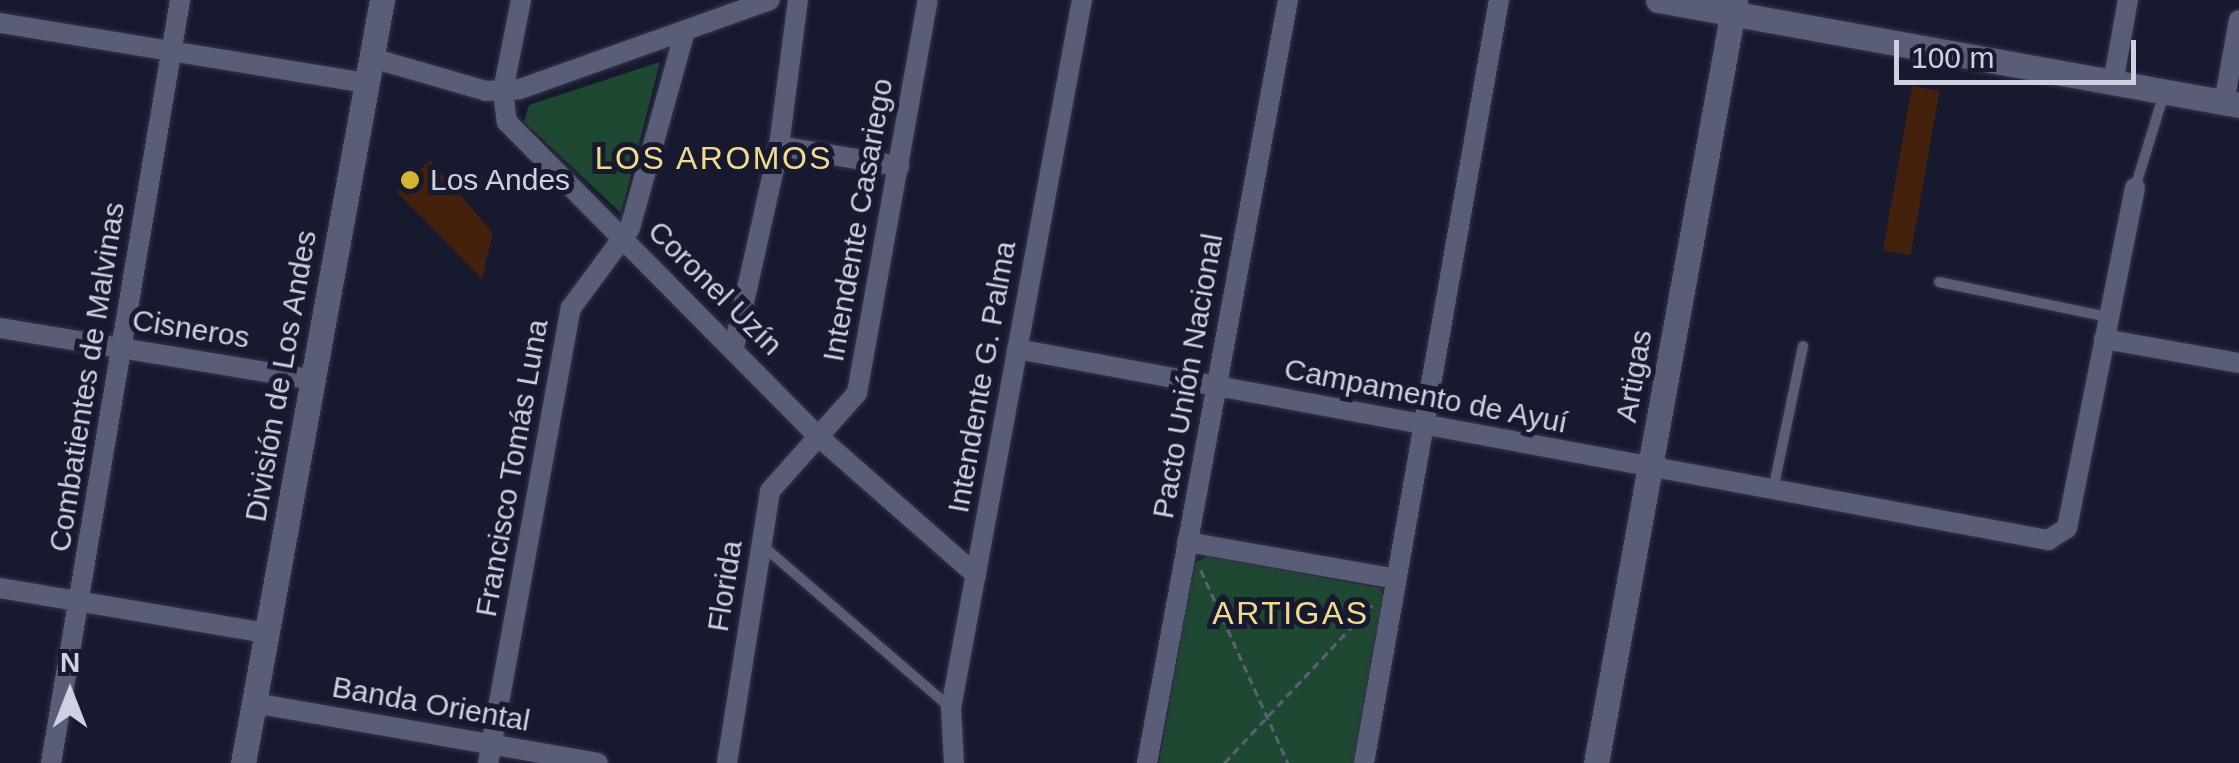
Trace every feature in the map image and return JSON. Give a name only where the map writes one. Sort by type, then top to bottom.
[{"type":"street","name":"Combatientes de Malvinas","points":[[52,763],[180,0]]},
{"type":"street","name":"División de Los Andes","points":[[243,763],[382,0]]},
{"type":"street","points":[[503,91],[521,0]]},
{"type":"street","points":[[0,23],[171,50],[370,70],[503,91],[770,0]]},
{"type":"street","points":[[734,347],[779,146],[798,0]]},
{"type":"street","name":"Intendente Casariego","points":[[820,437],[857,394],[928,0]]},
{"type":"street","name":"Intendente G. Palma","points":[[954,763],[951,708],[1082,0]]},
{"type":"street","name":"Pacto Unión Nacional","points":[[1147,763],[1288,0]]},
{"type":"street","points":[[1364,763],[1499,0]]},
{"type":"street","points":[[1658,0],[1734,7],[2232,104],[2239,20]]},
{"type":"street","points":[[2113,83],[2128,0]]},
{"type":"street","name":"Artigas","points":[[1596,763],[1734,7]]},
{"type":"street","name":"Francisco Tomás Luna","points":[[490,755],[570,308],[624,241],[685,31]]},
{"type":"street","name":"Coronel Uzín","points":[[503,91],[508,122],[624,241],[820,437],[976,576]]},
{"type":"street","points":[[779,146],[900,166]]},
{"type":"street","points":[[2135,188],[2104,339],[2239,364]]},
{"type":"street","name":"Cisneros","points":[[0,328],[313,380]]},
{"type":"street","name":"Campamento de Ayuí","points":[[1018,349],[1650,469],[2060,538],[2104,339]]},
{"type":"street","name":"Florida","points":[[727,763],[770,490],[820,437]]},
{"type":"street","points":[[1187,542],[1396,580]]},
{"type":"street","points":[[0,588],[267,633]]},
{"type":"street","name":"Banda Oriental","points":[[254,703],[490,755],[598,763]]},
{"type":"lane","points":[[2135,188],[2165,92]]},
{"type":"lane","points":[[1939,282],[2108,317]]},
{"type":"lane","points":[[1773,491],[1803,346]]},
{"type":"lane","points":[[763,546],[951,708]]},
{"type":"path","points":[[1187,542],[1288,763]]},
{"type":"path","points":[[1224,763],[1396,580]]},
{"type":"green space","points":[[660,62],[621,213],[524,122],[529,105]]},
{"type":"green space","points":[[1207,556],[1380,588],[1387,602],[1359,763],[1159,763],[1194,563]]},
{"type":"building","points":[[1912,86],[1940,91],[1911,255],[1883,250]]},
{"type":"building","points":[[430,160],[493,233],[482,279],[397,192]]},
{"type":"place","name":"Los Andes","points":[[410,180]]},
{"type":"district","name":"LOS AROMOS","points":[[714,158]]},
{"type":"district","name":"ARTIGAS","points":[[1291,613]]}]
